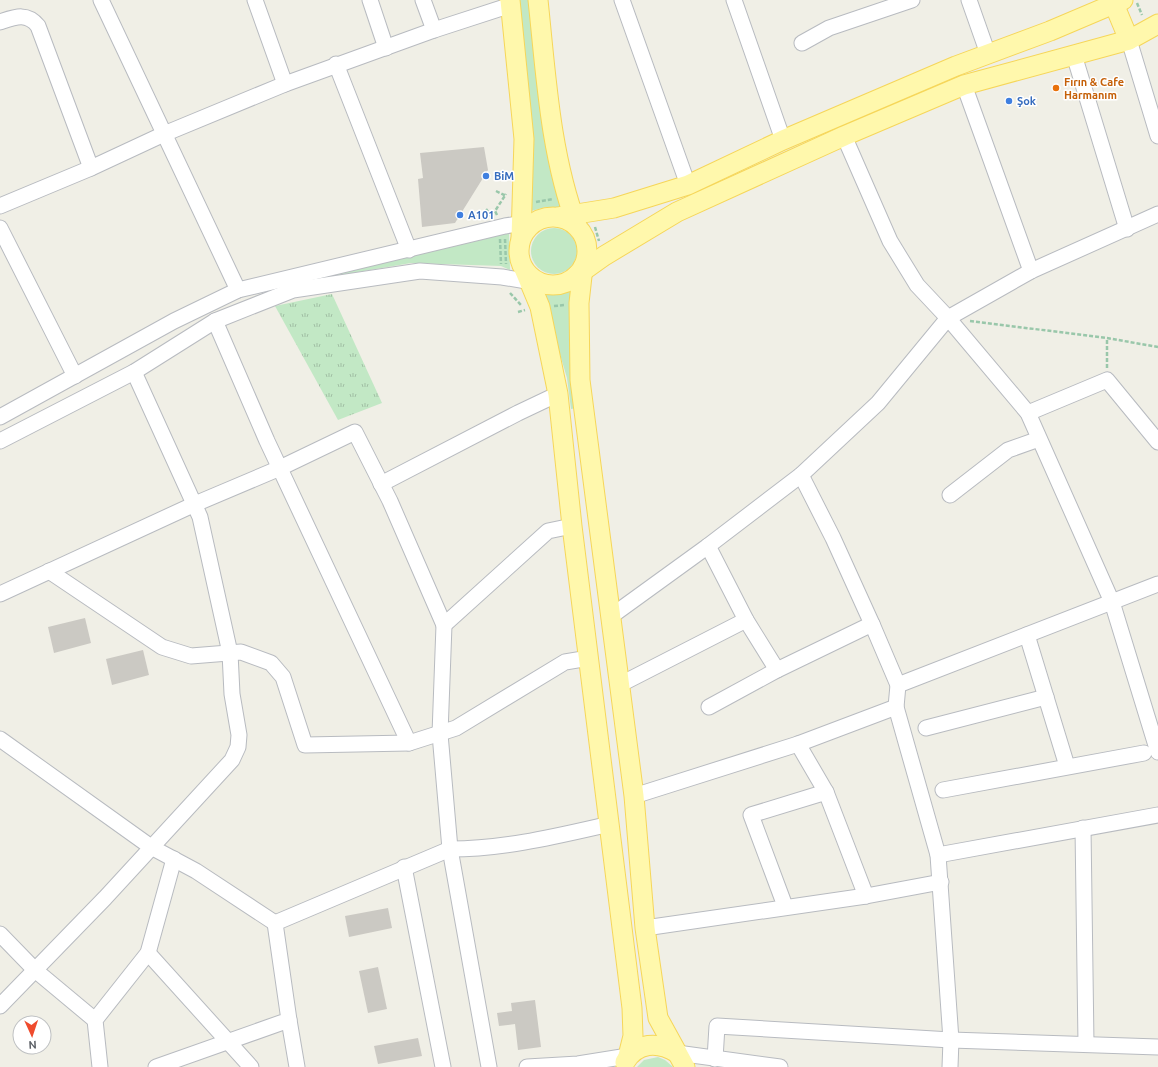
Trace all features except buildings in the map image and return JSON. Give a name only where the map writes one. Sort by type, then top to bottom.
[{"type":"main road","points":[[538,0],[553,133],[566,196],[569,219],[584,236],[587,246],[586,257],[580,272],[580,380],[634,796],[645,928],[658,1018],[681,1060]]},
{"type":"main road","points":[[526,227],[547,217],[569,219],[592,211],[614,208],[688,184],[783,140],[988,54],[1050,31],[1118,2],[1129,40]]},
{"type":"main road","points":[[510,3],[524,139],[526,227],[518,249],[520,260],[533,279],[558,394],[572,526],[632,1008],[633,1036],[625,1061]]},
{"type":"main road","points":[[533,279],[561,284],[677,212],[844,136],[964,85],[1129,40],[1158,24]]},
{"type":"main road","points":[[625,1061],[642,1047],[657,1044],[668,1047],[681,1060]]},
{"type":"street","points":[[101,0],[238,290]]},
{"type":"street","points":[[255,0],[285,84]]},
{"type":"street","points":[[370,0],[386,48]]},
{"type":"street","points":[[423,0],[434,30]]},
{"type":"street","points":[[622,0],[688,184]]},
{"type":"street","points":[[734,0],[783,140]]},
{"type":"street","points":[[802,43],[829,28],[912,0]]},
{"type":"street","points":[[969,0],[988,54]]},
{"type":"street","points":[[0,206],[91,168],[164,134],[285,84],[336,64],[386,48],[510,3]]},
{"type":"street","points":[[0,22],[21,16],[30,19],[38,26],[91,168]]},
{"type":"street","points":[[1129,40],[1158,136]]},
{"type":"street","points":[[1074,55],[1127,229]]},
{"type":"street","points":[[336,64],[409,250]]},
{"type":"street","points":[[964,85],[1031,271]]},
{"type":"street","points":[[844,136],[890,241],[916,285],[948,318],[1028,413],[1112,602],[1151,753],[1067,766],[943,790]]},
{"type":"street","points":[[610,617],[708,546],[801,475],[878,403],[948,318],[1031,271],[1158,214]]},
{"type":"street","points":[[0,417],[174,321],[238,290],[500,228],[526,227]]},
{"type":"street","points":[[0,228],[75,376]]},
{"type":"street","points":[[0,441],[134,372],[216,321],[293,290],[420,271],[533,279]]},
{"type":"street","points":[[216,321],[280,468],[409,743]]},
{"type":"street","points":[[0,1006],[232,760],[238,747],[238,735],[232,694],[230,653],[200,518],[195,504],[134,372]]},
{"type":"street","points":[[1028,413],[1107,380],[1152,424],[1158,442]]},
{"type":"street","points":[[381,484],[518,412],[558,394]]},
{"type":"street","points":[[0,594],[195,504],[280,468],[355,432],[381,484],[444,625],[440,734],[450,849],[489,1067]]},
{"type":"street","points":[[950,495],[1008,450],[1039,439]]},
{"type":"street","points":[[801,475],[833,538],[898,685],[896,707],[938,855],[951,1040],[950,1067]]},
{"type":"street","points":[[444,625],[548,531],[572,526]]},
{"type":"street","points":[[708,546],[746,620],[777,670]]},
{"type":"street","points":[[49,571],[162,647],[191,656],[241,652],[271,663],[283,677],[305,745],[409,743],[440,734],[456,728],[564,662],[589,658]]},
{"type":"street","points":[[898,685],[1158,584]]},
{"type":"street","points":[[619,685],[746,620]]},
{"type":"street","points":[[709,707],[777,670],[872,624]]},
{"type":"street","points":[[1027,635],[1067,766]]},
{"type":"street","points":[[926,728],[1046,697]]},
{"type":"street","points":[[634,796],[798,744],[896,707]]},
{"type":"street","points":[[0,739],[151,847],[196,871],[275,923],[296,1067]]},
{"type":"street","points":[[798,744],[826,792],[866,896]]},
{"type":"street","points":[[785,906],[751,814],[826,792]]},
{"type":"street","points":[[938,855],[1158,815]]},
{"type":"street","points":[[275,923],[404,867],[450,849],[480,849],[537,841],[610,824]]},
{"type":"street","points":[[1083,828],[1086,1044]]},
{"type":"street","points":[[100,1067],[95,1020],[148,953],[174,859]]},
{"type":"street","points":[[404,867],[443,1067]]},
{"type":"street","points":[[645,928],[785,906],[866,896],[941,882]]},
{"type":"street","points":[[0,934],[34,970],[95,1020]]},
{"type":"street","points":[[148,953],[251,1067]]},
{"type":"street","points":[[163,1066],[289,1020]]},
{"type":"street","points":[[714,1059],[718,1026],[951,1040],[1158,1047]]},
{"type":"street","points":[[681,1060],[714,1059],[780,1067]]},
{"type":"street","points":[[527,1067],[625,1061]]},
{"type":"path","points":[[486,209],[500,228],[502,277]]},
{"type":"path","points":[[592,211],[604,256]]},
{"type":"path","points":[[948,318],[1107,338],[1158,347]]},
{"type":"path","points":[[1107,338],[1107,380]]},
{"type":"green space","points":[[517,0],[528,0],[545,136],[562,208],[546,207],[531,211]]},
{"type":"green space","points":[[554,228],[567,232],[573,238],[577,251],[573,264],[567,270],[554,274],[541,270],[535,264],[531,251],[535,238],[541,232]]},
{"type":"green space","points":[[509,233],[510,270],[501,266],[411,263],[294,283],[411,255]]},
{"type":"green space","points":[[572,289],[577,408],[571,409],[567,378],[542,293],[557,294]]},
{"type":"green space","points":[[332,294],[382,403],[338,420],[275,306]]},
{"type":"green space","points":[[658,1057],[665,1060],[673,1067],[637,1067],[644,1060]]},
{"type":"place","name":"Fırın & Cafe Harmanım","points":[[1056,88]]},
{"type":"place","name":"Şok","points":[[1009,101]]},
{"type":"place","name":"BiM","points":[[486,176]]},
{"type":"place","name":"A101","points":[[460,215]]}]
